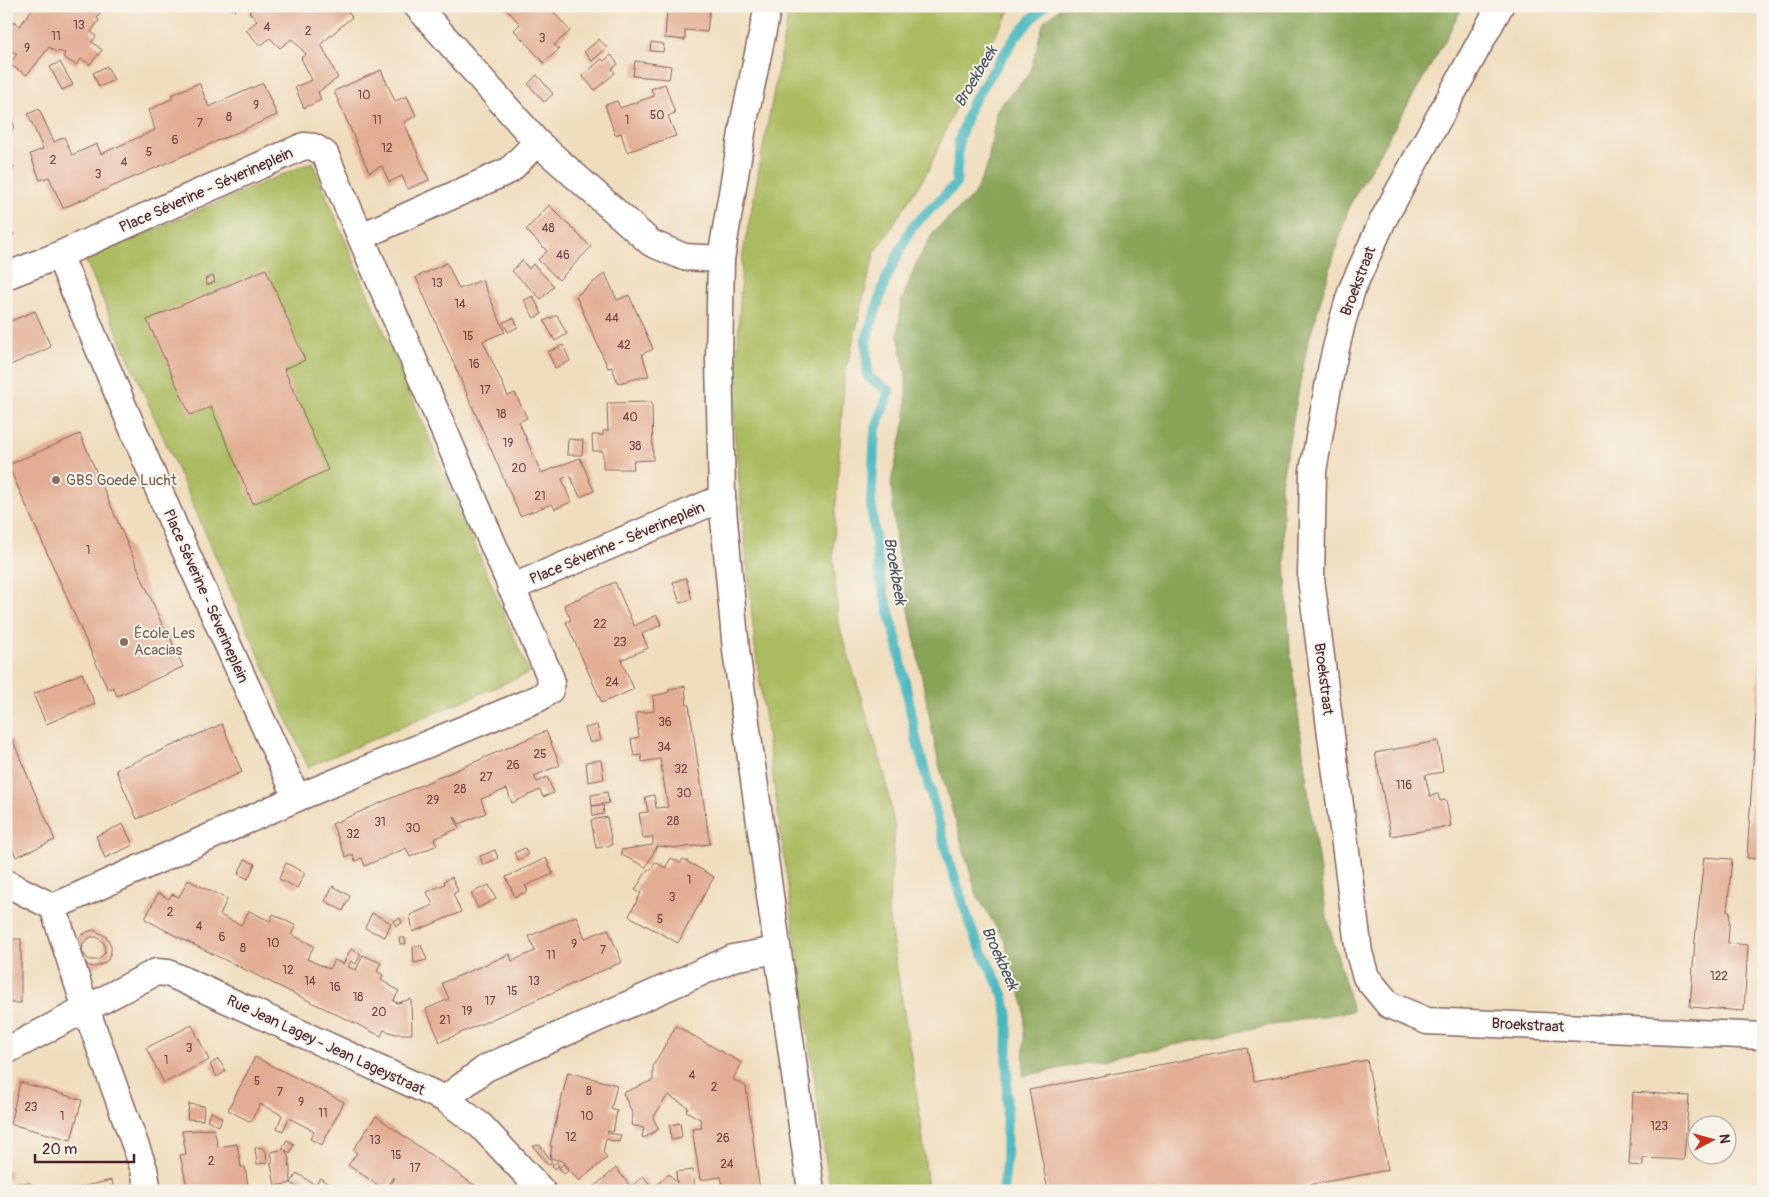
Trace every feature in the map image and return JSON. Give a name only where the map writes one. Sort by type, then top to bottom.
[{"type":"street","points":[[417,6],[538,142],[652,243],[684,257],[721,259]]},
{"type":"street","points":[[768,6],[744,121],[721,259],[722,498],[736,650],[811,1191]]},
{"type":"street","name":"Broekstraat","points":[[1500,6],[1383,220],[1352,289],[1332,365],[1313,471],[1311,578],[1359,953],[1366,976],[1389,1005],[1427,1021],[1763,1036]]},
{"type":"street","points":[[362,236],[510,170],[538,142]]},
{"type":"street","name":"Place Séverine - Séverineplein","points":[[6,276],[304,146],[314,147],[325,154],[362,236],[551,679],[550,690],[539,698],[297,798],[53,907]]},
{"type":"street","name":"Place Séverine - Séverineplein","points":[[59,254],[175,528],[297,798]]},
{"type":"street","name":"Place Séverine - Séverineplein","points":[[512,588],[722,498]]},
{"type":"street","points":[[6,883],[53,907],[86,1009],[144,1169],[148,1191]]},
{"type":"street","points":[[445,1099],[486,1068],[733,958],[777,950]]},
{"type":"street","name":"Rue Jean Lagey - Jean Lageystraat","points":[[6,1051],[156,972],[168,973],[445,1099],[481,1126],[542,1191]]},
{"type":"green space","points":[[790,6],[1013,6],[967,81],[928,171],[874,254],[844,379],[833,551],[838,622],[884,772],[895,830],[888,912],[921,1121],[928,1191],[830,1191],[755,647],[734,428],[742,259]]},
{"type":"green space","points":[[1063,6],[1463,6],[1349,206],[1307,346],[1281,484],[1290,651],[1308,791],[1327,918],[1353,1011],[1267,1026],[1023,1076],[1025,1008],[1004,940],[977,896],[938,761],[896,543],[891,482],[906,417],[906,375],[898,335],[901,302],[917,262],[934,231],[973,196],[987,167],[997,109],[1030,73],[1044,21]]},
{"type":"green space","points":[[312,162],[529,673],[308,767],[85,259]]},
{"type":"building","points":[[34,6],[105,6],[91,32],[96,36],[92,42],[102,50],[90,64],[81,59],[76,65],[63,57],[65,53],[58,51],[57,53],[49,47],[26,75],[9,64],[17,54],[6,48],[6,32],[14,21],[20,26]]},
{"type":"building","points":[[228,6],[238,6],[235,11]]},
{"type":"building","points":[[256,6],[343,6],[352,17],[321,44],[338,78],[318,92],[321,100],[304,108],[295,87],[312,80],[301,58],[306,54],[292,39],[280,48],[270,38],[260,46],[246,30],[257,21],[249,12]]},
{"type":"building","points":[[504,6],[556,6],[552,10],[570,31],[554,45],[559,49],[544,63],[514,30],[520,24]]},
{"type":"building","points":[[656,6],[710,6],[707,32],[685,30],[685,40],[665,38],[667,9],[656,8]]},
{"type":"building","points":[[599,39],[607,48],[592,61],[584,52]]},
{"type":"building","points":[[651,42],[664,44],[663,52],[650,51]]},
{"type":"building","points":[[611,55],[618,64],[612,69],[615,73],[595,90],[582,76],[602,59],[604,61]]},
{"type":"building","points":[[635,61],[671,66],[669,79],[633,76]]},
{"type":"building","points":[[60,62],[73,85],[62,90],[50,67]]},
{"type":"building","points":[[107,66],[114,80],[99,87],[93,73]]},
{"type":"building","points":[[381,70],[395,101],[407,96],[416,116],[404,122],[429,180],[408,189],[402,176],[389,182],[382,166],[369,172],[334,91]]},
{"type":"building","points":[[537,75],[553,94],[544,102],[528,84]]},
{"type":"building","points":[[199,83],[209,107],[263,83],[277,115],[63,208],[49,177],[40,180],[30,154],[43,149],[28,114],[39,109],[54,142],[64,137],[72,155],[97,144],[101,154],[155,130],[149,110],[173,98],[171,95]]},
{"type":"building","points":[[665,84],[675,113],[668,116],[676,136],[627,152],[621,133],[615,135],[605,105],[617,101],[620,108],[654,96],[651,89]]},
{"type":"building","points":[[6,115],[12,118],[14,126],[6,142]]},
{"type":"building","points":[[6,163],[14,167],[6,184]]},
{"type":"building","points":[[549,205],[591,247],[559,280],[538,260],[547,251],[526,230]]},
{"type":"building","points":[[6,218],[14,235],[6,238]]},
{"type":"building","points":[[522,260],[529,269],[533,264],[554,286],[541,299],[512,271]]},
{"type":"building","points":[[447,263],[459,289],[482,280],[505,332],[483,341],[508,396],[515,393],[527,418],[519,422],[541,473],[580,458],[594,491],[580,497],[570,475],[562,479],[571,502],[555,509],[552,504],[520,516],[416,277]]},
{"type":"building","points":[[266,269],[305,360],[284,369],[328,470],[253,504],[211,407],[190,415],[147,320]]},
{"type":"building","points":[[605,273],[617,300],[629,295],[653,349],[642,354],[649,376],[618,383],[612,367],[608,368],[576,296]]},
{"type":"building","points":[[213,276],[215,282],[207,285],[205,279]]},
{"type":"building","points":[[533,296],[542,314],[534,318],[524,300]]},
{"type":"building","points":[[35,311],[51,347],[6,367],[6,323]]},
{"type":"building","points":[[557,315],[567,334],[555,341],[544,321]]},
{"type":"building","points":[[514,318],[518,327],[508,332],[503,322]]},
{"type":"building","points":[[563,345],[570,361],[555,368],[548,352]]},
{"type":"building","points":[[652,402],[653,460],[633,461],[634,469],[603,469],[603,451],[593,451],[592,435],[603,435],[603,431],[608,431],[607,403]]},
{"type":"building","points":[[80,434],[164,629],[166,628],[183,667],[117,696],[113,687],[108,690],[8,465]]},
{"type":"building","points":[[568,439],[583,440],[582,455],[567,455]]},
{"type":"building","points":[[686,578],[692,599],[680,603],[673,582]]},
{"type":"building","points":[[615,582],[634,626],[657,615],[661,625],[642,634],[648,648],[621,660],[634,689],[602,703],[566,622],[571,620],[564,605]]},
{"type":"building","points":[[1761,639],[1763,639],[1763,859],[1747,858]]},
{"type":"building","points":[[82,673],[95,704],[46,724],[33,694]]},
{"type":"building","points":[[685,686],[710,844],[679,848],[657,846],[646,867],[622,855],[621,850],[653,845],[653,837],[643,838],[639,813],[648,812],[645,797],[654,795],[656,808],[668,807],[660,759],[642,762],[641,755],[634,756],[631,739],[639,737],[636,713],[654,711],[653,696],[669,692],[669,689]]},
{"type":"building","points":[[222,724],[242,772],[137,819],[116,770]]},
{"type":"building","points":[[597,725],[601,740],[590,743],[585,728]]},
{"type":"building","points":[[546,731],[560,765],[534,776],[537,782],[547,777],[554,793],[543,797],[540,790],[512,803],[507,789],[481,799],[486,813],[459,824],[455,816],[459,828],[434,839],[437,845],[410,857],[406,848],[365,866],[362,858],[355,861],[353,855],[346,857],[332,824]]},
{"type":"building","points":[[12,739],[55,840],[16,857],[6,834],[6,741]]},
{"type":"building","points":[[1438,741],[1443,772],[1425,775],[1430,796],[1438,794],[1440,801],[1446,800],[1451,826],[1391,836],[1375,753]]},
{"type":"building","points":[[601,760],[604,779],[588,782],[586,762]]},
{"type":"building","points":[[607,792],[609,803],[592,806],[591,795]]},
{"type":"building","points":[[603,805],[604,814],[593,816],[592,806]]},
{"type":"building","points":[[607,817],[612,845],[596,848],[591,820]]},
{"type":"building","points":[[123,824],[133,845],[105,858],[96,836]]},
{"type":"building","points":[[525,848],[528,855],[518,860],[514,853]]},
{"type":"building","points":[[495,850],[498,858],[483,865],[480,856]]},
{"type":"building","points":[[1704,857],[1732,859],[1727,911],[1730,911],[1728,943],[1748,945],[1744,1011],[1690,1007]]},
{"type":"building","points":[[546,858],[553,874],[525,886],[528,891],[515,897],[506,877]]},
{"type":"building","points":[[671,858],[681,863],[683,859],[714,877],[678,943],[629,916],[641,893],[635,890],[648,869],[650,871],[655,862],[665,868]]},
{"type":"building","points":[[245,859],[255,864],[248,879],[238,874]]},
{"type":"building","points":[[286,863],[305,873],[297,888],[279,879]]},
{"type":"building","points":[[452,877],[458,891],[453,894],[461,912],[413,932],[410,915],[433,905],[427,892],[445,884],[444,881]]},
{"type":"building","points":[[188,880],[227,899],[220,915],[241,925],[249,911],[270,921],[273,914],[296,926],[291,934],[314,946],[307,959],[329,969],[334,960],[343,964],[351,949],[361,954],[356,964],[351,961],[348,967],[356,970],[363,955],[381,963],[377,971],[383,975],[381,980],[399,991],[393,1001],[398,1003],[411,999],[412,1034],[395,1034],[384,1030],[381,1036],[145,919],[158,893],[169,899],[172,894],[179,897]]},
{"type":"building","points":[[489,885],[496,899],[478,908],[471,893]]},
{"type":"building","points":[[333,886],[350,896],[343,911],[325,901]]},
{"type":"building","points":[[372,913],[391,923],[385,937],[365,928]]},
{"type":"building","points":[[576,916],[585,938],[608,929],[622,962],[440,1042],[426,1009],[449,999],[442,983],[510,954],[512,961],[535,951],[529,936]]},
{"type":"building","points":[[400,918],[402,923],[396,926],[393,921]]},
{"type":"building","points":[[94,930],[107,937],[111,946],[108,960],[95,967],[82,962],[76,944],[80,936]],"holes":[[[91,937],[97,937],[104,943],[105,953],[98,960],[89,960],[82,952],[83,943]]]},
{"type":"building","points":[[399,938],[405,938],[406,944],[400,944]]},
{"type":"building","points":[[6,939],[21,939],[21,1003],[6,1003]]},
{"type":"building","points":[[421,945],[427,960],[414,963],[413,947]]},
{"type":"building","points":[[192,1025],[209,1060],[164,1083],[146,1048]]},
{"type":"building","points":[[676,1026],[742,1063],[733,1079],[746,1087],[760,1191],[724,1191],[721,1177],[700,1180],[692,1129],[702,1128],[700,1119],[686,1111],[688,1107],[668,1095],[653,1118],[659,1129],[644,1138],[642,1137],[644,1128],[631,1125],[633,1115],[623,1093],[653,1080],[653,1066]]},
{"type":"building","points":[[1247,1048],[1254,1081],[1367,1060],[1388,1170],[1278,1191],[1048,1191],[1029,1090]]},
{"type":"building","points":[[255,1057],[344,1102],[322,1145],[310,1139],[314,1131],[289,1118],[283,1131],[277,1128],[282,1115],[260,1104],[251,1122],[228,1110]]},
{"type":"building","points":[[218,1059],[226,1071],[217,1077],[210,1065]]},
{"type":"building","points":[[568,1072],[617,1085],[611,1109],[617,1111],[613,1132],[608,1131],[607,1133],[621,1135],[619,1142],[606,1139],[603,1152],[607,1158],[579,1181],[562,1161],[550,1158],[552,1146],[550,1146]]},
{"type":"building","points":[[20,1082],[82,1100],[71,1140],[10,1124]]},
{"type":"building","points":[[1633,1092],[1689,1096],[1688,1114],[1686,1114],[1684,1160],[1643,1158],[1643,1166],[1629,1165]]},
{"type":"building","points":[[189,1104],[204,1106],[203,1120],[187,1119]]},
{"type":"building","points":[[211,1112],[222,1118],[219,1126],[207,1120]]},
{"type":"building","points":[[376,1116],[483,1191],[386,1191],[395,1178],[393,1177],[385,1190],[348,1165],[357,1153],[353,1150]]},
{"type":"building","points":[[680,1123],[682,1138],[671,1140],[670,1125]]},
{"type":"building","points":[[214,1129],[218,1147],[237,1144],[241,1167],[245,1167],[249,1191],[188,1191],[180,1155],[186,1154],[182,1131]]},
{"type":"building","points":[[287,1140],[294,1144],[290,1153],[285,1150],[289,1158],[291,1183],[275,1186],[271,1152],[284,1149],[282,1148]]},
{"type":"building","points":[[540,1145],[552,1162],[548,1165],[533,1146]]},
{"type":"building","points":[[261,1147],[266,1151],[267,1163],[257,1164],[255,1148]]},
{"type":"building","points":[[557,1162],[559,1166],[554,1169],[552,1165]]},
{"type":"building","points":[[563,1164],[568,1171],[564,1174],[559,1168]]},
{"type":"building","points":[[616,1168],[631,1187],[643,1176],[653,1188],[669,1174],[677,1183],[676,1172],[693,1170],[695,1190],[589,1191]]},
{"type":"building","points":[[6,1170],[11,1171],[9,1179],[6,1178]]},
{"type":"building","points":[[297,1173],[315,1185],[320,1178],[338,1191],[302,1191],[291,1183]]},
{"type":"building","points":[[112,1180],[114,1191],[68,1191],[68,1190]]},
{"type":"building","points":[[17,1183],[30,1183],[30,1191],[17,1191]]},
{"type":"waterway","name":"Broekbeek","points":[[1003,1191],[1006,1163],[1008,1016],[1003,994],[972,931],[948,857],[916,738],[897,641],[880,579],[871,503],[875,431],[889,391],[868,377],[866,340],[886,279],[911,228],[956,184],[959,140],[971,105],[1016,36],[1044,6]]},
{"type":"place","name":"GBS Goede Lucht","points":[[56,480]]},
{"type":"place","name":"École Les Acacias","points":[[124,642]]}]
